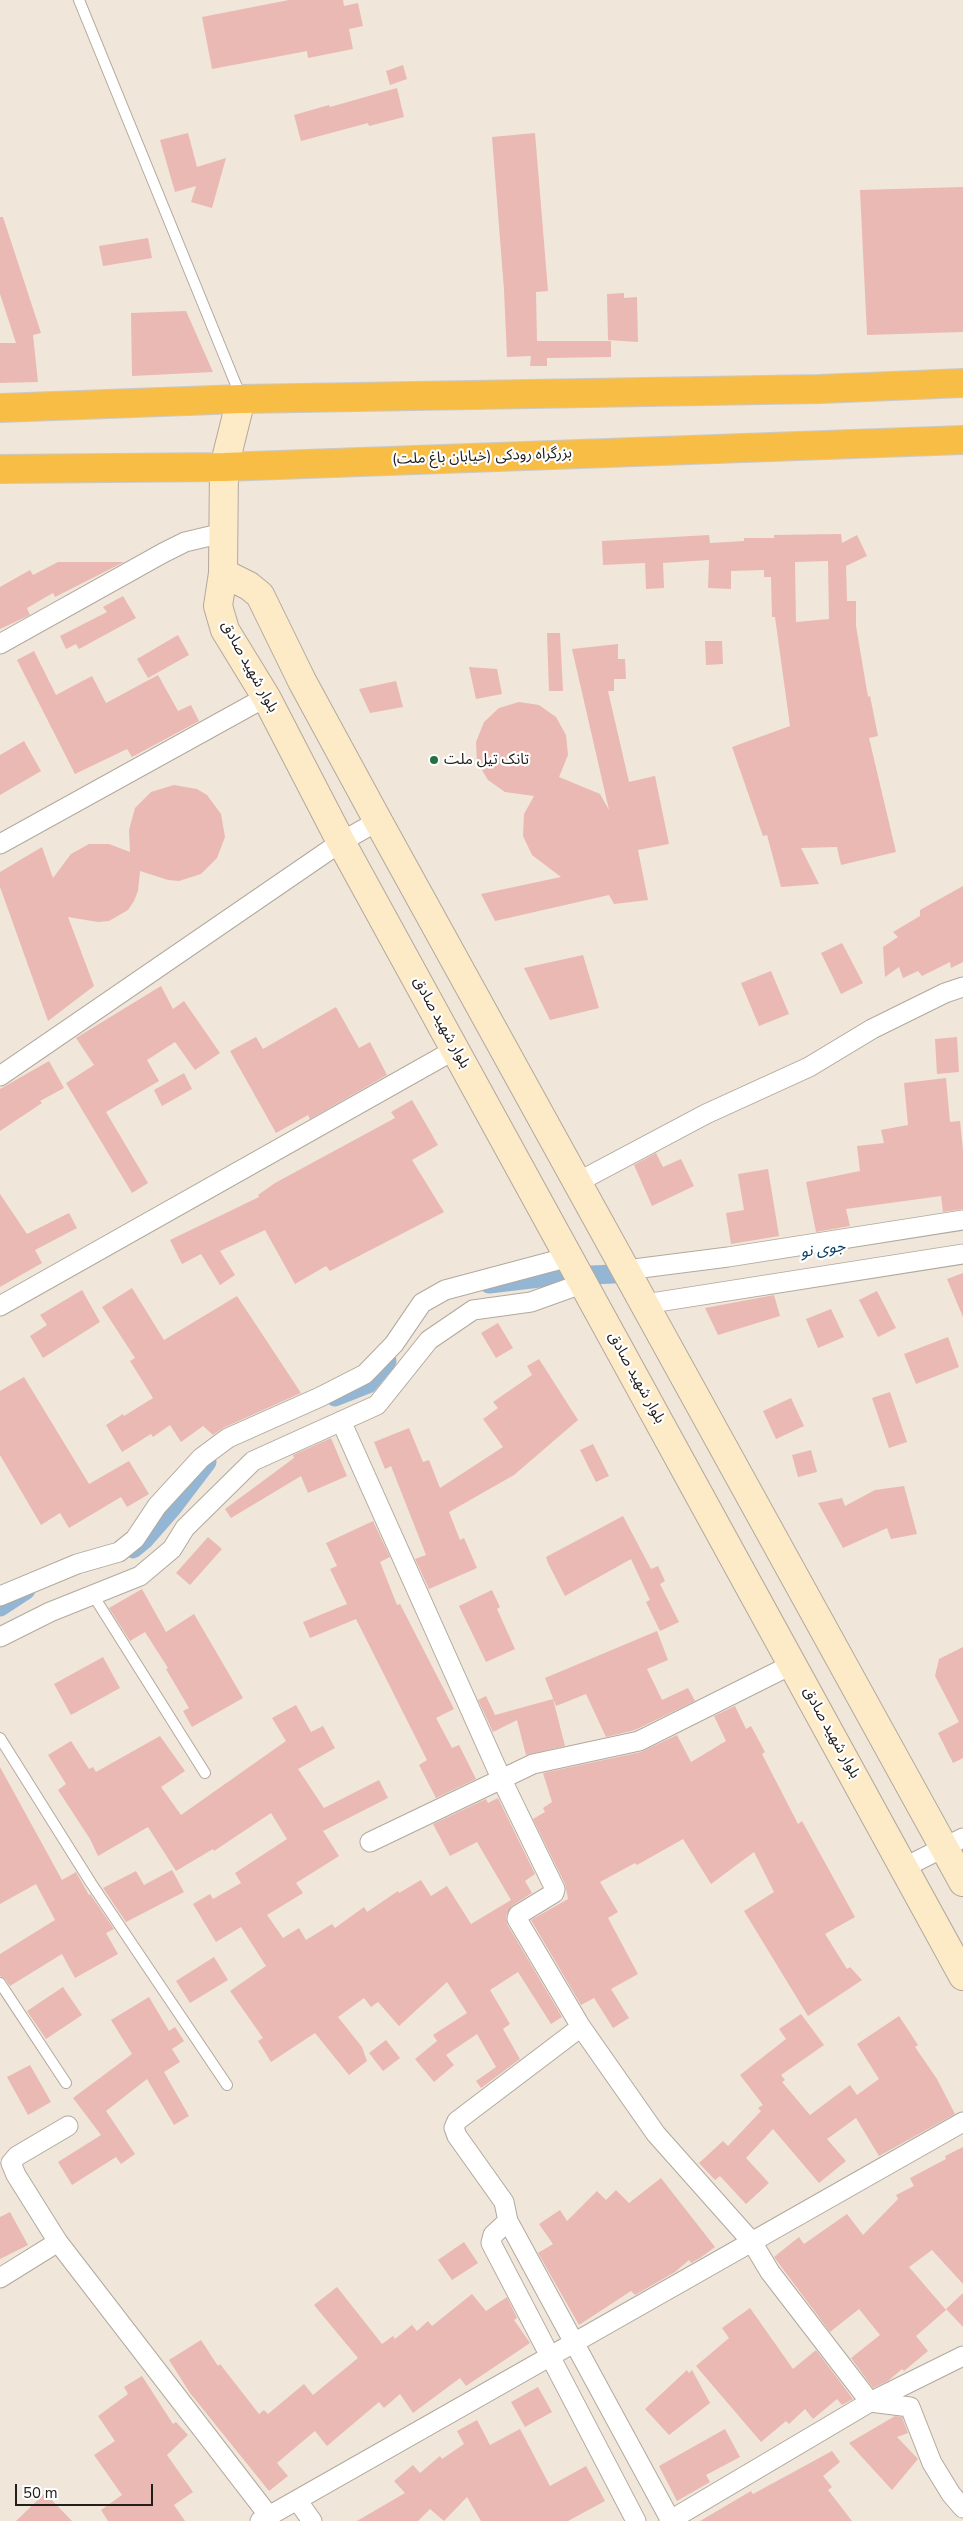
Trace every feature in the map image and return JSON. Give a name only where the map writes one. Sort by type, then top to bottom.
[{"type":"highway","points":[[0,408],[241,399],[820,389],[963,383]]},
{"type":"highway","name":"بزرگراه رودکی (خیابان باغ ملت)","points":[[0,469],[224,467],[963,440]]},
{"type":"main road","name":"بلوار شهید صادق","points":[[241,399],[224,467],[223,573],[218,606],[225,630],[266,697],[341,842],[456,1048],[963,1976]]},
{"type":"main road","points":[[223,573],[249,586],[260,596],[302,681],[378,821],[626,1270],[954,1843],[963,1882]]},
{"type":"street","points":[[0,644],[162,553],[185,542],[223,532]]},
{"type":"street","points":[[0,844],[266,697]]},
{"type":"street","points":[[0,1076],[341,842],[378,821]]},
{"type":"street","points":[[578,1182],[706,1114],[809,1067],[872,1029],[945,993],[963,987]]},
{"type":"street","points":[[0,1306],[456,1048]]},
{"type":"street","points":[[626,1270],[728,1257],[963,1220]]},
{"type":"street","points":[[645,1304],[963,1254]]},
{"type":"street","points":[[0,1596],[77,1564],[119,1552],[135,1538],[157,1506],[201,1458],[228,1438],[320,1397],[365,1374],[394,1344],[422,1303],[445,1290],[569,1257]]},
{"type":"street","points":[[0,1637],[50,1612],[140,1576],[172,1550],[185,1528],[254,1461],[377,1404],[429,1340],[473,1310],[531,1302],[584,1282]]},
{"type":"street","points":[[341,1421],[501,1778],[555,1889],[554,1893],[518,1915],[518,1919],[581,2027],[656,2134],[752,2242],[770,2272],[870,2402],[910,2407],[932,2463],[963,2508]]},
{"type":"street","points":[[370,1842],[533,1764],[639,1741],[793,1664]]},
{"type":"street","points":[[905,1867],[954,1843]]},
{"type":"street","points":[[581,2027],[457,2121],[454,2128],[504,2202],[508,2221],[670,2521],[870,2402],[963,2356]]},
{"type":"street","points":[[68,2126],[17,2156],[11,2164],[16,2175],[58,2242],[265,2518],[963,2122]]},
{"type":"street","points":[[508,2221],[493,2235],[492,2243],[549,2358],[636,2521]]},
{"type":"street","points":[[0,2278],[58,2242]]},
{"type":"street","points":[[297,2500],[312,2521]]},
{"type":"lane","points":[[78,0],[241,399]]},
{"type":"lane","points":[[93,1595],[205,1773]]},
{"type":"lane","points":[[0,1738],[91,1883],[227,2085]]},
{"type":"lane","points":[[0,1983],[66,2083]]},
{"type":"building","points":[[289,0],[343,0],[344,6],[358,3],[363,26],[349,29],[353,49],[308,58],[307,51],[212,69],[202,17]]},
{"type":"building","points":[[403,65],[407,79],[390,85],[386,71]]},
{"type":"building","points":[[397,88],[404,117],[369,126],[368,123],[301,141],[294,115]]},
{"type":"building","points":[[188,133],[197,167],[226,158],[212,208],[191,202],[196,186],[175,192],[160,140]]},
{"type":"building","points":[[535,133],[548,291],[536,292],[537,341],[611,341],[611,357],[547,358],[547,366],[530,366],[531,356],[507,357],[504,290],[492,137]]},
{"type":"building","points":[[963,187],[963,332],[867,335],[860,190]]},
{"type":"building","points":[[0,217],[3,217],[41,333],[33,335],[38,382],[0,383],[0,343],[16,343],[0,294]]},
{"type":"building","points":[[148,238],[152,258],[103,266],[99,246]]},
{"type":"building","points":[[624,293],[624,298],[637,297],[638,342],[608,340],[607,294]]},
{"type":"building","points":[[186,311],[213,372],[132,376],[131,313]]},
{"type":"building","points":[[841,534],[842,543],[857,535],[867,556],[846,566],[847,601],[856,601],[856,626],[868,697],[870,696],[878,736],[869,738],[896,852],[841,865],[837,847],[801,848],[819,884],[781,887],[767,835],[763,836],[732,747],[790,726],[775,617],[772,617],[771,577],[764,577],[764,570],[731,571],[731,589],[708,588],[709,560],[663,563],[664,588],[646,589],[645,563],[603,565],[602,541],[709,535],[710,543],[744,541],[744,538],[774,538],[774,535]],"holes":[[[828,561],[829,619],[796,622],[795,562]]]},
{"type":"building","points":[[58,562],[124,562],[55,597],[53,593],[27,608],[30,615],[0,629],[0,587],[30,570],[33,575]]},
{"type":"building","points":[[123,596],[136,618],[79,649],[76,644],[66,649],[60,636],[107,612],[103,607]]},
{"type":"building","points":[[547,633],[560,633],[563,691],[549,691]]},
{"type":"building","points":[[178,635],[189,655],[148,678],[137,659]]},
{"type":"building","points":[[705,641],[722,641],[723,664],[706,665]]},
{"type":"building","points":[[618,644],[618,659],[625,659],[626,679],[614,679],[614,691],[608,691],[629,782],[655,776],[669,844],[638,850],[648,900],[614,904],[609,895],[495,921],[481,894],[561,877],[532,855],[523,836],[524,814],[534,796],[505,792],[488,780],[477,762],[476,742],[484,722],[499,708],[519,702],[539,705],[556,717],[566,735],[568,755],[559,777],[600,794],[609,810],[572,649]]},
{"type":"building","points":[[34,651],[56,695],[92,676],[106,703],[158,675],[178,711],[191,705],[199,721],[132,757],[127,749],[75,774],[17,660]]},
{"type":"building","points":[[469,667],[497,669],[502,694],[476,699]]},
{"type":"building","points":[[396,681],[403,707],[370,713],[359,689]]},
{"type":"building","points":[[24,741],[41,771],[0,795],[0,755]]},
{"type":"building","points":[[174,785],[197,789],[207,795],[221,814],[225,837],[217,858],[201,874],[179,881],[168,880],[140,871],[138,891],[134,901],[128,910],[109,921],[98,922],[68,917],[94,986],[48,1021],[0,887],[0,872],[42,847],[53,878],[71,854],[89,844],[109,844],[130,852],[129,830],[135,808],[151,792]]},
{"type":"building","points":[[963,886],[963,962],[951,968],[950,962],[922,976],[918,971],[903,978],[899,967],[885,977],[883,947],[898,937],[893,932],[920,916],[920,910]]},
{"type":"building","points":[[842,943],[863,983],[841,994],[821,953]]},
{"type":"building","points":[[583,955],[599,1008],[550,1020],[524,968]]},
{"type":"building","points":[[771,971],[789,1014],[759,1026],[741,983]]},
{"type":"building","points":[[161,986],[173,1009],[184,1001],[220,1053],[195,1070],[175,1042],[147,1060],[159,1081],[106,1112],[148,1183],[132,1193],[66,1083],[94,1065],[76,1038]]},
{"type":"building","points":[[336,1007],[359,1048],[370,1042],[387,1075],[310,1119],[308,1115],[276,1133],[230,1051],[256,1037],[263,1049]]},
{"type":"building","points":[[957,1037],[959,1072],[937,1074],[935,1039]]},
{"type":"building","points":[[49,1061],[64,1088],[40,1101],[42,1103],[0,1131],[0,1089]]},
{"type":"building","points":[[184,1073],[192,1089],[162,1106],[154,1090]]},
{"type":"building","points":[[946,1078],[950,1122],[960,1121],[963,1150],[963,1209],[943,1212],[941,1196],[846,1209],[850,1226],[816,1232],[806,1182],[860,1171],[857,1146],[884,1143],[881,1130],[908,1125],[904,1083]]},
{"type":"building","points":[[412,1100],[438,1145],[412,1160],[444,1212],[330,1271],[326,1266],[295,1284],[265,1230],[220,1251],[235,1275],[220,1285],[201,1254],[182,1264],[170,1240],[259,1197],[258,1195],[275,1183],[395,1118],[391,1112]]},
{"type":"building","points":[[656,1153],[663,1167],[681,1159],[694,1186],[652,1206],[634,1165]]},
{"type":"building","points":[[768,1169],[779,1236],[731,1244],[726,1213],[744,1210],[738,1174]]},
{"type":"building","points":[[0,1194],[27,1234],[69,1213],[77,1228],[35,1250],[42,1263],[0,1287]]},
{"type":"building","points":[[963,1273],[963,1317],[947,1279]]},
{"type":"building","points":[[132,1288],[164,1340],[237,1296],[301,1393],[223,1428],[213,1435],[203,1426],[181,1442],[170,1425],[153,1437],[151,1434],[122,1452],[106,1425],[153,1398],[130,1361],[135,1358],[102,1307]]},
{"type":"building","points":[[82,1290],[100,1322],[43,1358],[30,1336],[47,1325],[40,1315]]},
{"type":"building","points":[[877,1291],[896,1328],[878,1337],[859,1300]]},
{"type":"building","points":[[774,1295],[780,1316],[718,1335],[705,1308]]},
{"type":"building","points":[[831,1309],[844,1337],[818,1348],[806,1319]]},
{"type":"building","points":[[498,1323],[513,1348],[496,1358],[481,1333]]},
{"type":"building","points":[[948,1337],[959,1367],[916,1384],[904,1354]]},
{"type":"building","points":[[539,1359],[578,1420],[514,1475],[449,1512],[460,1540],[464,1538],[477,1568],[429,1589],[415,1559],[426,1555],[391,1466],[385,1469],[374,1442],[409,1428],[423,1462],[429,1460],[440,1488],[503,1447],[483,1419],[498,1408],[493,1402],[532,1375],[527,1366]]},
{"type":"building","points":[[24,1377],[89,1484],[129,1461],[149,1494],[127,1507],[121,1497],[69,1528],[60,1513],[41,1525],[0,1455],[0,1391]]},
{"type":"building","points":[[890,1392],[907,1442],[889,1448],[872,1398]]},
{"type":"building","points":[[791,1398],[804,1426],[776,1439],[763,1411]]},
{"type":"building","points":[[331,1438],[347,1476],[308,1493],[301,1476],[231,1518],[225,1509],[294,1458],[293,1455]]},
{"type":"building","points":[[593,1444],[609,1476],[596,1482],[580,1450]]},
{"type":"building","points":[[811,1450],[817,1472],[798,1477],[792,1455]]},
{"type":"building","points":[[904,1486],[917,1534],[891,1539],[887,1528],[843,1548],[818,1503],[842,1498],[845,1506],[875,1490]]},
{"type":"building","points":[[623,1516],[651,1569],[658,1566],[665,1581],[660,1584],[679,1622],[660,1631],[646,1602],[650,1600],[631,1559],[565,1596],[546,1557]]},
{"type":"building","points":[[373,1521],[390,1557],[380,1562],[397,1605],[400,1604],[454,1709],[436,1718],[452,1748],[459,1745],[476,1779],[436,1798],[419,1765],[427,1760],[356,1619],[310,1638],[303,1622],[347,1604],[330,1569],[337,1566],[326,1543]]},
{"type":"building","points":[[208,1537],[222,1549],[190,1585],[176,1573]]},
{"type":"building","points":[[142,1589],[166,1632],[194,1614],[243,1698],[192,1727],[183,1711],[189,1708],[166,1669],[168,1668],[145,1632],[130,1641],[109,1608]]},
{"type":"building","points":[[492,1590],[500,1607],[497,1609],[515,1649],[486,1662],[459,1606]]},
{"type":"building","points":[[657,1631],[668,1660],[647,1669],[662,1700],[688,1688],[695,1701],[635,1730],[606,1737],[586,1694],[556,1706],[545,1678]]},
{"type":"building","points":[[963,1647],[963,1758],[953,1763],[938,1733],[959,1722],[935,1676],[939,1659]]},
{"type":"building","points":[[103,1657],[120,1688],[71,1715],[54,1684]]},
{"type":"building","points":[[486,1696],[495,1715],[553,1699],[565,1746],[526,1755],[517,1720],[493,1732],[478,1700]]},
{"type":"building","points":[[296,1705],[311,1732],[323,1726],[335,1748],[298,1769],[324,1808],[379,1780],[388,1798],[323,1831],[339,1856],[296,1883],[303,1893],[267,1915],[283,1938],[299,1928],[306,1940],[332,1924],[335,1928],[364,1907],[367,1912],[398,1891],[399,1893],[421,1880],[431,1896],[447,1886],[471,1924],[511,1900],[477,1842],[450,1856],[433,1824],[486,1799],[488,1803],[498,1798],[535,1874],[525,1881],[532,1893],[512,1906],[506,1916],[507,1924],[562,2017],[551,2024],[518,1972],[490,1990],[510,2024],[503,2029],[520,2059],[481,2088],[476,2081],[496,2067],[477,2034],[446,2055],[454,2065],[434,2082],[415,2059],[437,2041],[433,2035],[467,2013],[447,1982],[399,2026],[378,2002],[371,2007],[364,1998],[338,2017],[362,2047],[367,2061],[349,2075],[315,2033],[271,2062],[258,2041],[263,2038],[230,1991],[266,1966],[241,1927],[216,1942],[193,1904],[210,1894],[213,1899],[241,1883],[235,1873],[287,1839],[271,1813],[214,1851],[213,1849],[176,1871],[148,1827],[98,1856],[90,1839],[58,1790],[66,1784],[48,1755],[71,1741],[89,1769],[93,1767],[96,1772],[160,1736],[185,1771],[161,1787],[181,1815],[286,1741],[272,1718]]},
{"type":"building","points":[[735,1706],[746,1729],[751,1726],[765,1752],[762,1754],[798,1824],[802,1821],[855,1917],[825,1934],[847,1969],[850,1967],[862,1980],[808,2016],[744,1911],[774,1892],[754,1852],[711,1884],[683,1839],[637,1865],[635,1863],[600,1882],[618,1912],[608,1918],[638,1974],[611,1989],[629,2018],[613,2028],[594,1998],[581,2005],[531,1920],[568,1899],[565,1884],[533,1819],[545,1812],[543,1808],[552,1802],[543,1773],[641,1752],[677,1735],[691,1762],[726,1741],[714,1716]]},
{"type":"building","points":[[0,1767],[62,1880],[76,1872],[89,1895],[114,1929],[106,1933],[118,1954],[75,1978],[62,1954],[10,1986],[0,1976],[0,1954],[55,1920],[36,1884],[0,1904]]},
{"type":"building","points":[[172,1870],[184,1892],[126,1922],[103,1888],[136,1871],[144,1885]]},
{"type":"building","points":[[214,1957],[228,1980],[190,2003],[176,1981]]},
{"type":"building","points":[[63,1987],[82,2015],[46,2039],[27,2011]]},
{"type":"building","points":[[149,1997],[169,2031],[175,2027],[184,2041],[172,2049],[180,2062],[164,2072],[189,2116],[174,2125],[147,2079],[106,2111],[135,2154],[121,2164],[116,2157],[72,2185],[58,2162],[101,2135],[73,2098],[132,2054],[111,2020]]},
{"type":"building","points":[[801,2014],[824,2045],[781,2075],[785,2080],[782,2082],[810,2115],[850,2085],[857,2095],[879,2079],[857,2044],[899,2016],[918,2045],[915,2047],[937,2079],[955,2114],[879,2156],[856,2118],[827,2139],[846,2161],[819,2183],[773,2129],[746,2158],[769,2183],[746,2204],[720,2176],[715,2180],[699,2163],[723,2141],[728,2146],[761,2111],[758,2108],[763,2105],[740,2075],[786,2039],[779,2029]]},
{"type":"building","points":[[386,2040],[400,2058],[383,2071],[369,2053]]},
{"type":"building","points":[[30,2065],[51,2102],[28,2115],[7,2077]]},
{"type":"building","points":[[963,2147],[963,2284],[932,2250],[909,2267],[946,2310],[916,2336],[928,2351],[904,2371],[902,2369],[888,2381],[873,2388],[851,2358],[880,2335],[859,2309],[830,2332],[774,2257],[799,2237],[804,2244],[847,2214],[863,2235],[898,2199],[896,2195],[914,2186],[910,2178],[946,2159],[945,2156]]},
{"type":"building","points":[[661,2178],[715,2247],[691,2263],[689,2260],[675,2272],[635,2295],[631,2291],[579,2325],[538,2253],[553,2244],[539,2224],[560,2210],[567,2221],[597,2191],[606,2200],[616,2190],[629,2203]]},
{"type":"building","points":[[10,2212],[28,2245],[0,2259],[0,2217]]},
{"type":"building","points":[[464,2242],[478,2263],[452,2280],[438,2260]]},
{"type":"building","points":[[337,2287],[382,2344],[393,2336],[395,2339],[412,2325],[417,2331],[428,2321],[432,2326],[472,2294],[486,2311],[507,2297],[517,2318],[514,2320],[530,2343],[466,2386],[460,2378],[413,2413],[400,2394],[384,2408],[379,2402],[327,2446],[315,2431],[277,2463],[288,2476],[269,2491],[190,2393],[169,2360],[201,2340],[218,2366],[220,2364],[259,2414],[264,2410],[268,2414],[304,2384],[313,2395],[358,2358],[314,2305]]},
{"type":"building","points":[[963,2293],[963,2327],[946,2309]]},
{"type":"building","points":[[750,2308],[793,2369],[816,2350],[853,2399],[842,2405],[837,2399],[813,2419],[805,2409],[789,2424],[786,2421],[761,2442],[696,2366],[729,2338],[722,2328]]},
{"type":"building","points":[[687,2370],[689,2373],[692,2370],[710,2403],[669,2435],[645,2409]]},
{"type":"building","points":[[142,2376],[173,2424],[176,2422],[188,2435],[167,2455],[193,2492],[174,2505],[185,2521],[108,2521],[101,2510],[122,2495],[94,2455],[115,2441],[98,2416],[128,2394],[124,2387]]},
{"type":"building","points":[[538,2387],[552,2412],[525,2427],[511,2402]]},
{"type":"building","points":[[895,2416],[902,2417],[908,2433],[897,2437],[918,2459],[892,2490],[849,2443]]},
{"type":"building","points":[[477,2420],[490,2445],[520,2429],[550,2486],[586,2466],[605,2501],[568,2521],[481,2521],[467,2497],[444,2521],[430,2509],[418,2521],[357,2521],[405,2493],[394,2481],[413,2465],[420,2473],[440,2456],[442,2459],[464,2444],[457,2431]]},
{"type":"building","points":[[725,2429],[740,2457],[706,2475],[710,2482],[677,2501],[659,2466]]},
{"type":"building","points":[[832,2451],[840,2462],[823,2476],[832,2487],[828,2490],[852,2521],[700,2521],[751,2491],[753,2494]]},
{"type":"building","points":[[45,2493],[72,2521],[16,2521]]},
{"type":"waterway","points":[[489,1284],[548,1277],[636,1273]]},
{"type":"waterway","points":[[335,1397],[368,1384],[387,1361]]},
{"type":"waterway","points":[[133,1549],[144,1540],[172,1508],[207,1462]]},
{"type":"waterway","points":[[0,1607],[26,1590]]},
{"type":"place","name":"تانک تیل ملت","points":[[434,760]]},
{"type":"water label","name":"جوی نو","points":[[823,1250]]}]
